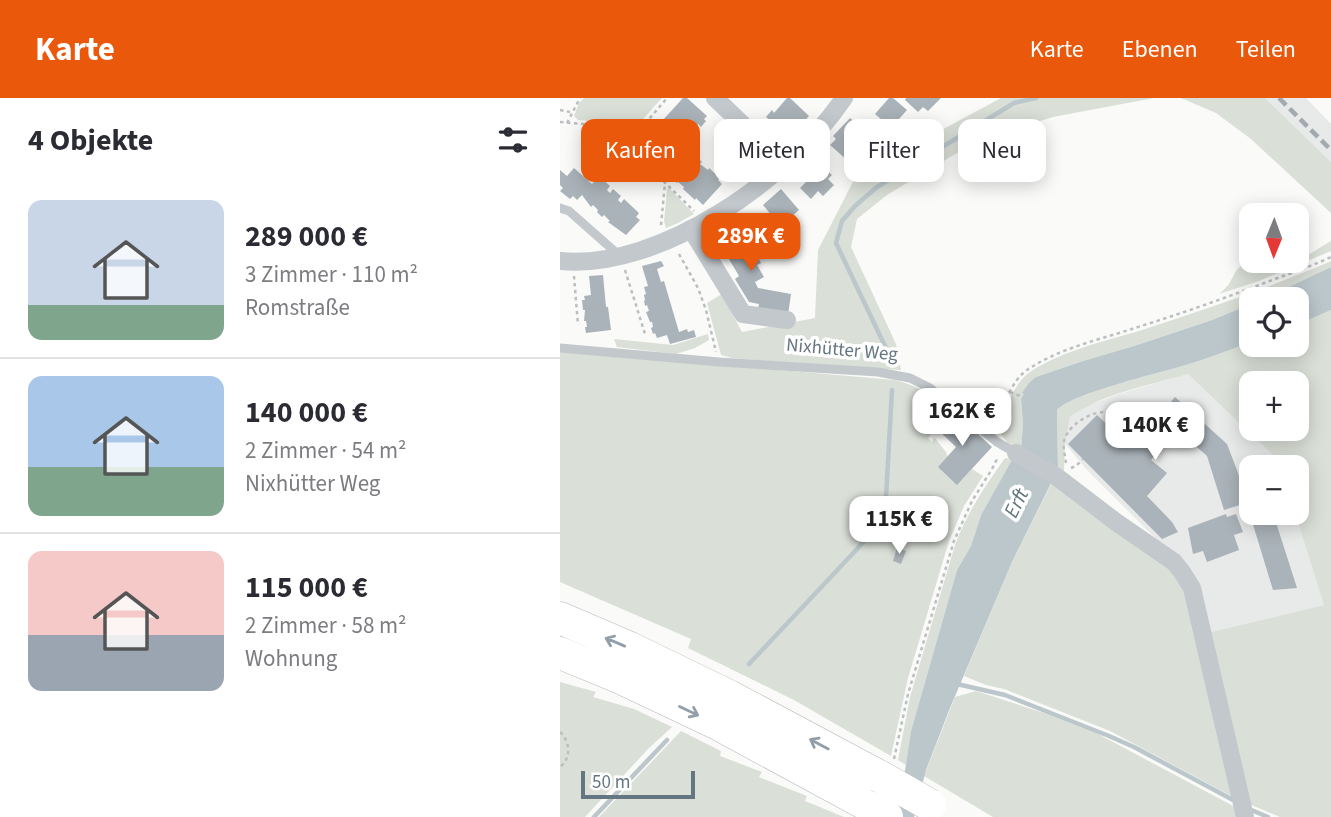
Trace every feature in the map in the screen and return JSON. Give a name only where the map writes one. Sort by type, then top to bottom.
[{"type":"highway","points":[[560,618],[731,697],[939,811]]},
{"type":"highway","points":[[560,653],[621,678],[716,723],[880,813]]},
{"type":"street","points":[[715,98],[737,119]]},
{"type":"street","points":[[827,119],[844,98]]},
{"type":"street","points":[[566,261],[601,261],[621,257],[670,238],[698,225],[763,182]]},
{"type":"street","points":[[698,225],[743,314],[787,320]]},
{"type":"street","name":"Nixhütter Weg","points":[[1016,453],[1061,474],[1116,522],[1174,562],[1182,572],[1192,588],[1245,817]]},
{"type":"lane","points":[[560,208],[569,211],[621,257]]},
{"type":"lane","name":"Nixhütter Weg","points":[[560,348],[878,372],[910,378],[930,388],[997,442],[1016,453]]},
{"type":"path","points":[[567,123],[580,98]]},
{"type":"path","points":[[649,119],[667,98]]},
{"type":"path","points":[[560,110],[572,112]]},
{"type":"path","points":[[560,122],[581,124]]},
{"type":"path","points":[[666,183],[698,225]]},
{"type":"path","points":[[666,183],[661,225],[698,288],[719,362]]},
{"type":"path","points":[[621,257],[645,334]]},
{"type":"path","points":[[566,261],[578,325]]},
{"type":"path","points":[[1010,392],[1023,397]]},
{"type":"path","points":[[1061,474],[1063,444],[1069,430],[1077,422],[1097,413],[1110,413],[1118,417],[1120,428]]},
{"type":"path","points":[[560,732],[567,742],[569,753],[566,762],[560,766]]},
{"type":"shaded area","points":[[584,98],[662,98],[643,119],[578,120],[574,116]]},
{"type":"shaded area","points":[[1001,98],[1154,98],[1046,119],[962,119]]},
{"type":"shaded area","points":[[1181,98],[1265,98],[1331,162],[1331,213],[1251,139],[1216,113]]},
{"type":"shaded area","points":[[1265,98],[1306,98],[1331,124],[1331,162]]},
{"type":"shaded area","points":[[958,121],[958,152],[944,161],[944,129]]},
{"type":"shaded area","points":[[853,182],[909,182],[857,219],[851,247],[896,344],[901,370],[721,355],[707,303],[722,294],[742,332],[815,318],[818,250]]},
{"type":"shaded area","points":[[669,188],[694,214],[666,228],[664,221]]},
{"type":"shaded area","points":[[1331,241],[1331,251],[1309,260],[1309,254]]},
{"type":"shaded area","points":[[1331,261],[1331,267],[1291,287],[1265,287],[1301,273],[1309,273],[1309,270]]},
{"type":"shaded area","points":[[1239,268],[1239,273],[1278,273],[1219,294]]},
{"type":"shaded area","points":[[1239,297],[1239,309],[1212,320],[1036,377],[1021,400],[1021,448],[1009,445],[1001,434],[1005,412],[1016,388],[1025,376],[1037,368],[1080,349]]},
{"type":"shaded area","points":[[1331,310],[1331,817],[1280,817],[1249,804],[1207,633],[1324,605],[1299,525],[1309,525],[1309,455],[1273,455],[1258,441],[1309,441],[1309,371],[1239,371],[1239,423],[1188,374],[1111,396],[1070,417],[1064,470],[1058,469],[1057,410],[1095,391],[1239,346],[1239,357],[1309,357],[1309,320]]},
{"type":"shaded area","points":[[708,334],[709,340],[676,354],[617,347],[614,339],[673,345]]},
{"type":"shaded area","points":[[560,351],[895,380],[925,392],[951,412],[928,438],[932,442],[934,437],[946,452],[957,484],[972,469],[983,476],[964,506],[949,541],[908,678],[891,756],[794,700],[688,648],[691,639],[560,582]]},
{"type":"shaded area","points":[[1188,374],[1239,423],[1239,441],[1258,441],[1273,455],[1239,455],[1239,525],[1299,525],[1324,605],[1207,633],[1162,545],[1087,470],[1065,444],[1070,417],[1086,406]]},
{"type":"shaded area","points":[[1005,458],[1013,459],[981,515],[971,546],[957,570],[911,731],[906,765],[898,760],[910,697],[955,545],[977,500]]},
{"type":"shaded area","points":[[1052,482],[1170,565],[1186,588],[1235,798],[1110,731],[964,676],[1012,562]]},
{"type":"shaded area","points":[[560,682],[596,692],[593,697],[634,709],[672,727],[585,817],[560,817]]},
{"type":"shaded area","points":[[976,691],[1098,734],[1237,808],[1239,817],[993,817],[924,776],[955,697]]},
{"type":"shaded area","points":[[681,731],[721,751],[720,756],[762,772],[759,777],[807,796],[805,801],[844,817],[599,817]]},
{"type":"water","points":[[1331,267],[1331,310],[1309,320],[1309,287],[1289,287]]},
{"type":"water","name":"Erft","points":[[1239,309],[1239,346],[1095,391],[1057,410],[1058,469],[1012,562],[950,708],[926,770],[914,817],[898,817],[911,731],[957,570],[971,546],[981,515],[1021,448],[1022,393],[1036,377]]},
{"type":"building","points":[[683,98],[687,98],[707,116],[701,127],[700,119],[664,119]]},
{"type":"building","points":[[790,98],[809,116],[806,119],[766,117],[772,110],[774,113]]},
{"type":"building","points":[[889,98],[893,98],[907,110],[899,119],[881,119],[875,114]]},
{"type":"building","points":[[906,98],[941,98],[928,111],[923,107],[918,112]]},
{"type":"building","points":[[844,124],[844,157],[830,145],[836,139],[833,136]]},
{"type":"building","points":[[700,164],[714,173],[714,182],[722,184],[703,205],[683,189],[678,182],[700,182]]},
{"type":"building","points":[[574,168],[581,174],[581,182],[606,182],[610,186],[607,190],[610,193],[613,189],[621,196],[618,200],[621,203],[624,199],[639,213],[636,217],[640,220],[626,235],[608,222],[610,221],[604,215],[602,217],[593,205],[591,207],[582,195],[577,200],[573,196],[570,199],[560,191],[563,188],[560,185],[560,170],[567,176]]},
{"type":"building","points":[[830,181],[834,185],[823,196],[818,191],[811,199],[800,188],[806,182]]},
{"type":"building","points":[[781,189],[799,210],[777,232],[772,227],[767,232],[758,222],[763,218],[767,221],[772,216],[763,205]]},
{"type":"building","points":[[735,221],[738,228],[735,230],[743,244],[748,241],[761,263],[757,265],[764,277],[755,282],[758,288],[791,294],[788,315],[758,309],[759,304],[749,302],[735,279],[739,276],[726,254],[721,257],[714,245],[727,238],[721,229]]},
{"type":"building","points":[[661,261],[664,266],[657,269],[661,282],[664,281],[679,332],[694,330],[696,337],[670,344],[667,335],[657,338],[655,333],[653,334],[652,322],[646,312],[649,311],[644,301],[644,287],[648,286],[642,266]]},
{"type":"building","points":[[603,275],[611,330],[586,333],[582,300],[585,300],[584,296],[591,295],[589,276]]},
{"type":"building","points":[[1175,397],[1227,444],[1239,476],[1239,505],[1224,510],[1207,456],[1178,430],[1151,460],[1167,473],[1147,496],[1178,532],[1162,539],[1068,444],[1097,415],[1120,437],[1127,430],[1139,441]]},
{"type":"building","points":[[953,411],[992,447],[957,485],[938,467],[956,447],[937,429]]},
{"type":"building","points":[[1226,514],[1227,517],[1236,514],[1243,532],[1234,535],[1239,550],[1207,562],[1203,551],[1193,554],[1188,528]]},
{"type":"building","points":[[1253,525],[1277,525],[1297,588],[1273,590]]},
{"type":"building","points":[[897,548],[906,551],[901,564],[893,561]]},
{"type":"waterway","points":[[893,363],[836,243],[842,221],[877,187],[1014,103],[1036,98]]},
{"type":"waterway","points":[[749,664],[858,548],[885,515],[892,390]]},
{"type":"waterway","points":[[957,684],[1005,695],[1109,736],[1235,801]]},
{"type":"waterway","points":[[594,817],[667,740]]},
{"type":"waterway","points":[[1249,809],[1268,817]]},
{"type":"railway","points":[[1279,98],[1331,150]]}]
